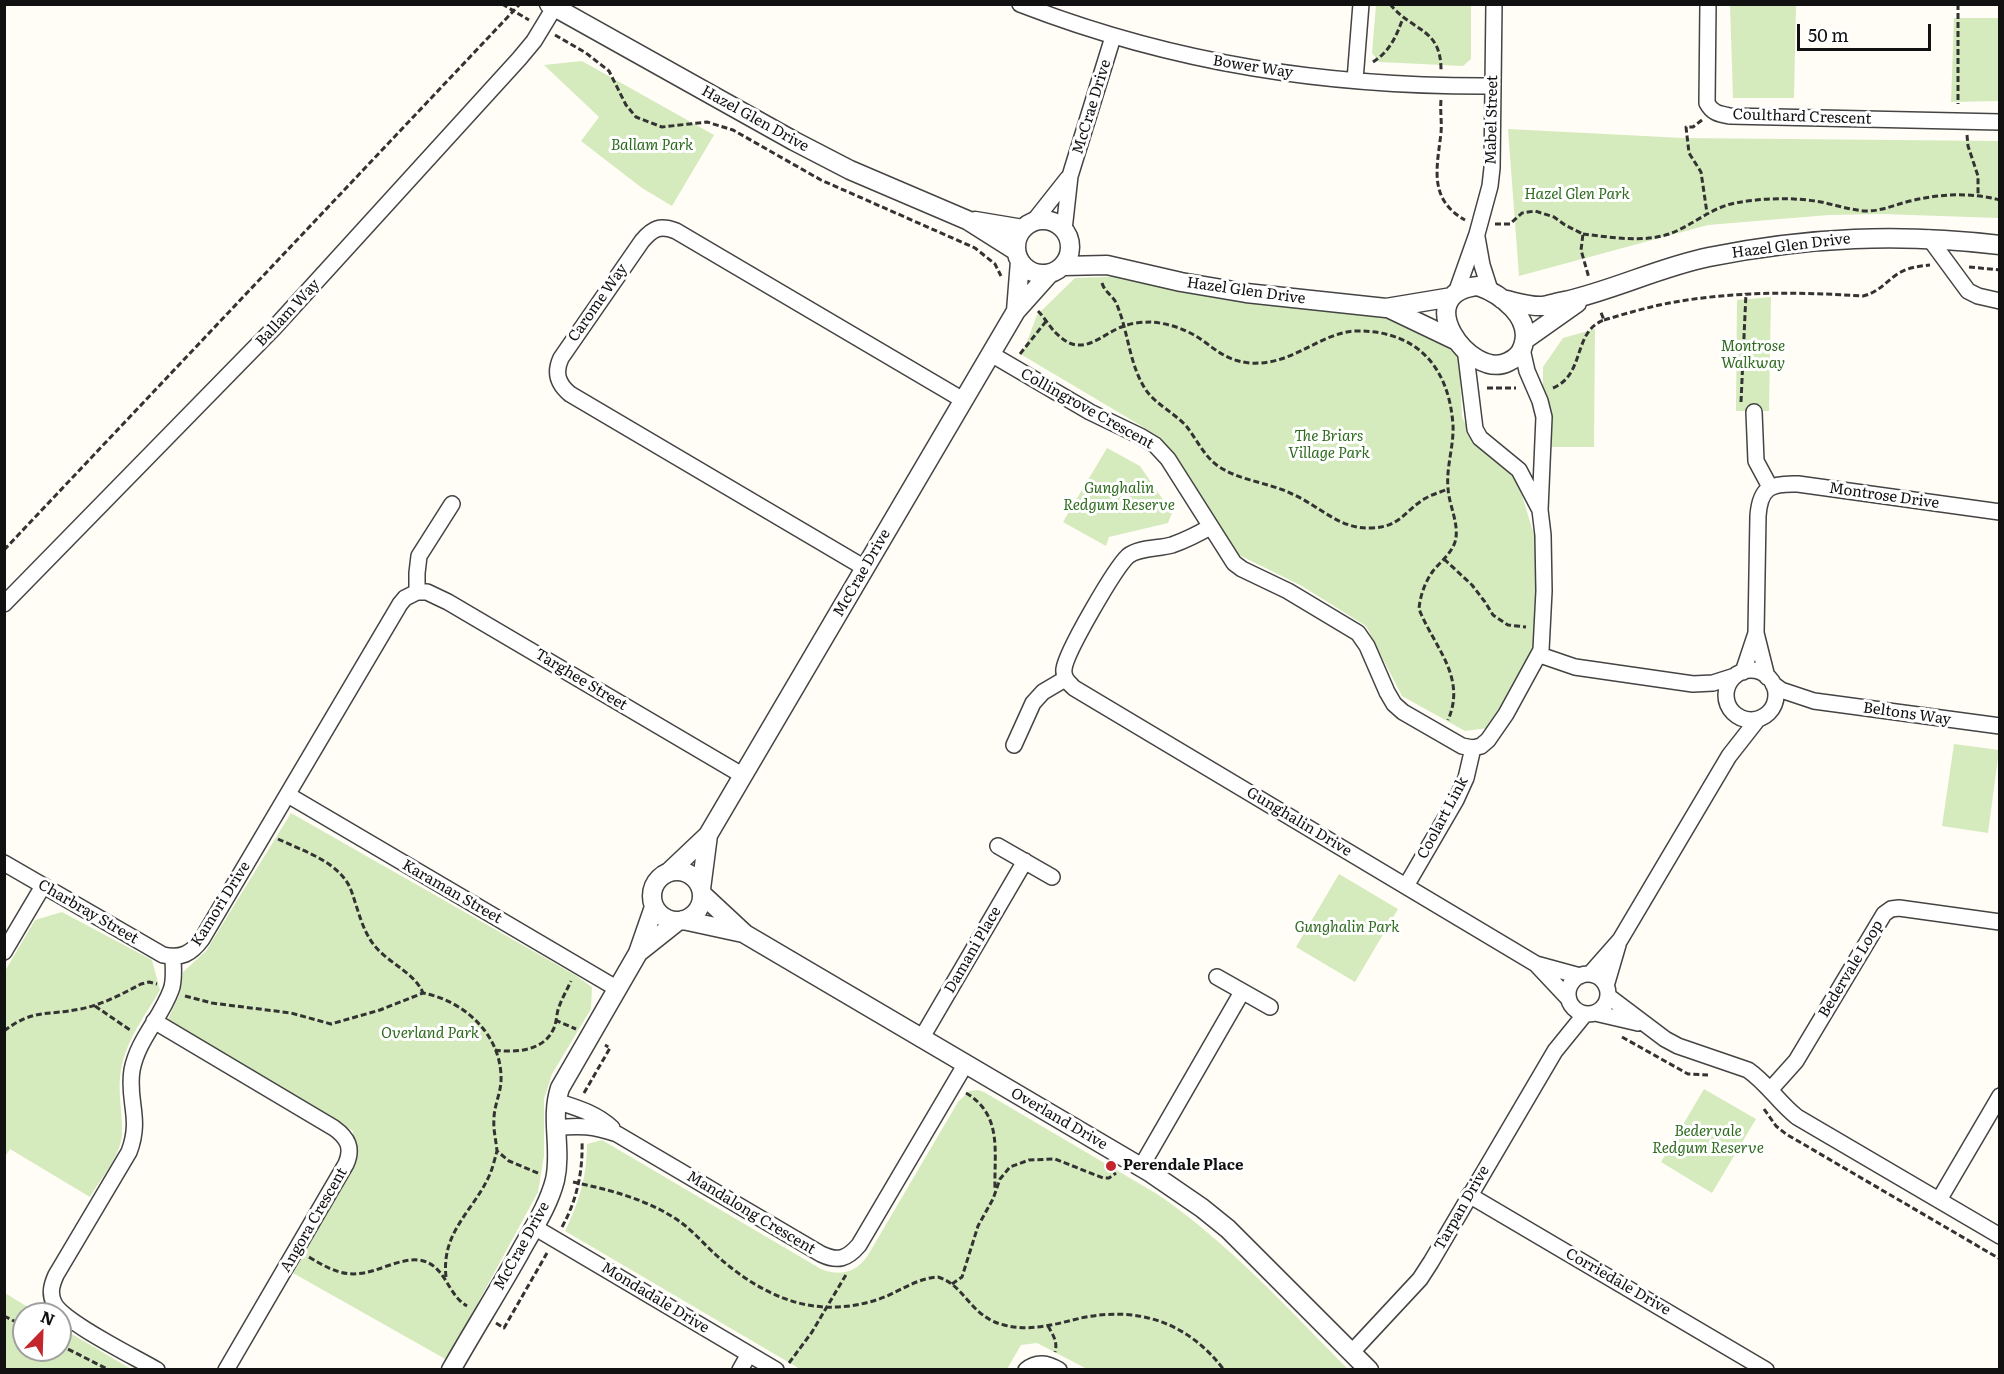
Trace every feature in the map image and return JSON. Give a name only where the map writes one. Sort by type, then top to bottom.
[{"type":"street","name":"Bower Way","points":[[1020,4],[1113,37],[1234,66],[1354,80],[1493,87]]},
{"type":"street","points":[[1354,80],[1361,4]]},
{"type":"street","name":"Mabel Street","points":[[1454,295],[1490,186],[1494,4]]},
{"type":"street","name":"Coulthard Crescent","points":[[1708,4],[1707,103],[1718,114],[2000,122]]},
{"type":"street","name":"Ballam Way","points":[[4,604],[274,328],[519,59],[543,28],[551,6]]},
{"type":"street","name":"Hazel Glen Drive","points":[[551,6],[850,170],[967,220],[1018,256]]},
{"type":"street","name":"McCrae Drive","points":[[1067,236],[1070,176],[1113,37]]},
{"type":"street","name":"McCrae Drive","points":[[1029,225],[1070,176]]},
{"type":"street","name":"Hazel Glen Drive","points":[[967,220],[1029,225]]},
{"type":"street","points":[[1051,221],[1067,236],[1068,259],[1057,269],[1033,272],[1018,256],[1016,243],[1029,225],[1051,221]]},
{"type":"street","name":"Carome Way","points":[[865,568],[570,394],[562,387],[557,377],[557,366],[561,358],[642,241],[650,232],[661,227],[676,231],[963,400]]},
{"type":"street","name":"Mabel Street","points":[[1478,228],[1482,265],[1496,295]]},
{"type":"street","name":"Hazel Glen Drive","points":[[1067,236],[1107,265]]},
{"type":"street","name":"Hazel Glen Drive","points":[[1496,295],[1530,306],[1544,306],[1592,295],[1662,270],[1706,258],[1804,241],[1867,237],[1929,238],[2000,245]]},
{"type":"street","points":[[1929,238],[1968,291],[2000,301]]},
{"type":"street","name":"McCrae Drive","points":[[1018,256],[1021,307]]},
{"type":"street","name":"Hazel Glen Drive","points":[[1057,269],[1107,265],[1181,282],[1246,293],[1386,308],[1454,295]]},
{"type":"street","name":"McCrae Drive","points":[[670,871],[708,834],[991,354],[1021,307],[1057,269]]},
{"type":"street","points":[[1473,748],[1481,746],[1498,728],[1540,655],[1543,629],[1543,535],[1540,510],[1544,417],[1527,371],[1524,324],[1518,314],[1496,295],[1478,286],[1466,288],[1454,295],[1445,315],[1446,321],[1461,344],[1477,358],[1494,365],[1510,361],[1524,344]]},
{"type":"street","name":"Hazel Glen Drive","points":[[1524,344],[1592,295]]},
{"type":"street","name":"Hazel Glen Drive","points":[[1386,308],[1461,344]]},
{"type":"street","points":[[1461,344],[1469,370],[1469,388],[1475,429],[1480,438],[1519,470],[1540,510]]},
{"type":"street","name":"Collingrove Crescent","points":[[991,354],[1090,412],[1155,445],[1168,459],[1229,558],[1242,569],[1288,591],[1358,633],[1367,646],[1394,704],[1403,712],[1442,735],[1462,746],[1473,748]]},
{"type":"street","points":[[1580,1008],[1570,984],[1585,975],[1620,940],[1729,756],[1774,704],[1775,690],[1756,633],[1759,505],[1765,491],[1770,488],[1756,461],[1748,408]]},
{"type":"street","name":"Montrose Drive","points":[[1770,488],[1783,484],[1798,484],[2000,512]]},
{"type":"street","points":[[417,592],[419,556],[452,504]]},
{"type":"street","points":[[1014,745],[1033,704],[1043,692],[1065,679],[1064,670],[1069,653],[1128,556],[1186,540],[1210,527]]},
{"type":"street","name":"Targhee Street","points":[[417,592],[427,592],[448,602],[742,775]]},
{"type":"street","name":"Kamori Drive","points":[[173,957],[189,953],[202,939],[400,604],[405,598],[417,592]]},
{"type":"street","points":[[1729,756],[1734,735],[1732,711],[1726,694],[1730,681],[1739,674],[1756,633]]},
{"type":"street","points":[[1540,655],[1575,668],[1693,684],[1713,683],[1751,671],[1770,680]]},
{"type":"street","name":"Gunghalin Drive","points":[[1065,679],[1074,688],[1536,964],[1580,1008]]},
{"type":"street","name":"Beltons Way","points":[[1770,680],[1781,690],[1814,701],[2000,726]]},
{"type":"street","points":[[1693,684],[1714,696],[1732,711],[1750,720],[1762,717]]},
{"type":"street","name":"Beltons Way","points":[[1762,717],[1780,707],[1814,701]]},
{"type":"street","name":"Coolart Link","points":[[1406,886],[1456,800],[1466,778],[1473,748]]},
{"type":"street","name":"Karaman Street","points":[[288,795],[616,988]]},
{"type":"street","name":"McCrae Drive","points":[[701,891],[708,834]]},
{"type":"street","points":[[998,846],[1052,877]]},
{"type":"street","name":"Damani Place","points":[[921,1039],[1024,861]]},
{"type":"street","name":"Charbray Street","points":[[4,863],[155,951],[173,957]]},
{"type":"street","points":[[670,871],[686,872],[692,876],[701,891],[701,902],[697,910],[681,920],[664,917],[654,907],[652,899],[652,890],[656,882],[670,871]]},
{"type":"street","points":[[4,952],[43,886]]},
{"type":"street","name":"Overland Drive","points":[[701,891],[745,934],[1178,1190],[1228,1229],[1369,1370]]},
{"type":"street","name":"McCrae Drive","points":[[451,1370],[542,1213],[555,1178],[556,1101],[569,1070],[638,953],[654,907]]},
{"type":"street","name":"Bedervale Loop","points":[[1770,1090],[1796,1061],[1884,914],[1891,909],[1899,908],[2000,922]]},
{"type":"street","name":"McCrae Drive","points":[[638,953],[681,920]]},
{"type":"street","name":"Overland Drive","points":[[681,920],[745,934]]},
{"type":"street","points":[[1580,1008],[1604,1006],[1620,940]]},
{"type":"street","points":[[156,1370],[69,1319],[56,1306],[51,1292],[56,1275],[129,1152],[136,1120],[131,1084],[132,1069],[144,1039],[171,990],[173,957]]},
{"type":"street","name":"Gunghalin Drive","points":[[1536,964],[1585,975]]},
{"type":"street","points":[[1585,975],[1597,976],[1607,991],[1644,1025],[1678,1046],[1748,1070],[1786,1109],[1797,1117],[2000,1236]]},
{"type":"street","points":[[1217,976],[1270,1007]]},
{"type":"street","points":[[1133,1163],[1242,992]]},
{"type":"street","points":[[1580,1008],[1644,1025]]},
{"type":"street","name":"Tarpan Drive","points":[[1352,1352],[1420,1279],[1580,1008]]},
{"type":"street","name":"Angora Crescent","points":[[154,1021],[334,1128],[344,1135],[350,1149],[346,1164],[226,1370]]},
{"type":"street","points":[[847,1256],[859,1245],[869,1229],[965,1065]]},
{"type":"street","points":[[1938,1200],[2000,1096]]},
{"type":"street","name":"Mandalong Crescent","points":[[556,1101],[601,1118],[617,1134]]},
{"type":"street","name":"Mandalong Crescent","points":[[555,1128],[581,1125],[617,1134],[821,1254],[831,1259],[841,1259],[847,1256]]},
{"type":"street","name":"Corriedale Drive","points":[[1469,1195],[1766,1370]]},
{"type":"street","name":"Mondadale Drive","points":[[534,1227],[776,1370]]},
{"type":"street","points":[[740,1370],[749,1354]]},
{"type":"street","points":[[1026,1370],[1037,1363],[1054,1367]]},
{"type":"path","points":[[502,4],[586,53],[609,71],[626,105],[636,117],[662,127],[707,123],[733,130],[821,180],[975,248],[996,264],[1002,278]]},
{"type":"path","points":[[4,550],[520,4]]},
{"type":"path","points":[[1390,4],[1403,18],[1425,32],[1439,47],[1442,123],[1436,174],[1438,188],[1451,210],[1478,228],[1510,224],[1522,213],[1535,212],[1554,217],[1583,234],[1645,238],[1668,234],[1707,213],[1752,200],[1820,202],[1865,211],[1886,209],[1908,201],[1943,195],[1978,195],[2000,200]]},
{"type":"path","points":[[1958,4],[1958,106],[1966,106],[1968,146],[1978,176],[1978,195]]},
{"type":"path","points":[[1371,64],[1388,50],[1403,18]]},
{"type":"path","points":[[1707,213],[1701,172],[1689,153],[1686,127],[1698,124],[1711,109]]},
{"type":"path","points":[[1583,234],[1581,250],[1592,295],[1604,321]]},
{"type":"path","points":[[1469,388],[1555,388],[1567,379],[1577,362],[1587,332],[1592,326],[1674,302],[1746,293],[1792,292],[1863,296],[1872,294],[1898,273],[1911,267],[1928,264],[2000,270]]},
{"type":"path","points":[[1107,265],[1102,283],[1104,289],[1117,304],[1137,372],[1144,387],[1152,397],[1185,425],[1206,455],[1217,465],[1230,473],[1291,493],[1342,523],[1372,528],[1395,522],[1425,498],[1448,489]]},
{"type":"path","points":[[1746,293],[1748,408]]},
{"type":"path","points":[[1021,307],[1036,309],[1047,320],[1054,332],[1069,342],[1077,344],[1096,342],[1124,326],[1148,322],[1188,331],[1211,349],[1236,360],[1251,363],[1270,362],[1295,356],[1345,332],[1382,333],[1406,341],[1430,359],[1439,371],[1446,388],[1453,426],[1448,489],[1456,535],[1454,544],[1424,587],[1419,609],[1453,681],[1455,696],[1452,711],[1442,735]]},
{"type":"path","points":[[1010,365],[1047,320]]},
{"type":"path","points":[[1444,559],[1472,585],[1493,615],[1501,622],[1508,625],[1543,629]]},
{"type":"path","points":[[265,833],[338,871],[350,888],[367,935],[387,959],[414,978],[423,993]]},
{"type":"path","points":[[495,1050],[510,1052],[541,1044],[554,1029],[558,1008],[579,966]]},
{"type":"path","points":[[4,1031],[28,1016],[94,1006],[149,982],[212,1004],[291,1013],[331,1024],[380,1010],[423,993],[450,1002],[476,1019],[495,1050],[501,1084],[494,1119],[497,1151],[490,1174],[454,1229],[445,1269],[446,1279]]},
{"type":"path","points":[[94,1006],[144,1039]]},
{"type":"path","points":[[555,1020],[610,1048],[585,1091],[581,1109]]},
{"type":"path","points":[[953,1085],[974,1098],[989,1115],[995,1147],[995,1191]]},
{"type":"path","points":[[297,1250],[338,1272],[352,1275],[366,1274],[394,1263],[419,1260],[438,1269],[458,1300],[504,1328],[568,1215],[579,1183],[582,1152],[581,1125]]},
{"type":"path","points":[[497,1151],[508,1161],[529,1171],[604,1187],[625,1194],[672,1217],[696,1235],[734,1270],[777,1296],[795,1303],[827,1307],[867,1303],[932,1277],[944,1279],[952,1284],[970,1306],[992,1321],[1017,1327],[1048,1326],[1106,1313],[1124,1313],[1145,1317],[1170,1325],[1201,1343],[1224,1370]]},
{"type":"path","points":[[952,1284],[962,1277],[978,1226],[993,1199],[1003,1173],[1018,1162],[1055,1159],[1103,1178],[1114,1176],[1133,1163]]},
{"type":"path","points":[[784,1370],[812,1332],[848,1270],[847,1256]]},
{"type":"path","points":[[1048,1326],[1056,1344],[1054,1367]]},
{"type":"path","points":[[72,1351],[110,1370]]},
{"type":"green space","points":[[1376,5],[1471,5],[1471,59],[1463,66],[1379,62],[1372,53]]},
{"type":"green space","points":[[1730,5],[1796,5],[1794,98],[1733,98]]},
{"type":"green space","points":[[1954,18],[1999,18],[1999,101],[1951,102]]},
{"type":"green space","name":"Ballam Park","points":[[582,61],[714,135],[672,206],[642,188],[581,141],[599,117],[544,65]]},
{"type":"green space","name":"Hazel Glen Park","points":[[1508,129],[1683,138],[1999,141],[1999,218],[1882,214],[1829,215],[1708,225],[1519,276]]},
{"type":"green space","name":"The Briars Village Park","points":[[1130,276],[1379,314],[1439,339],[1459,358],[1462,417],[1474,442],[1515,473],[1536,541],[1534,649],[1488,728],[1465,731],[1402,696],[1366,626],[1302,586],[1239,555],[1160,437],[1022,355],[1037,315],[1075,278]]},
{"type":"green space","name":"Montrose Walkway","points":[[1771,297],[1769,411],[1736,411],[1737,300]]},
{"type":"green space","points":[[1595,329],[1594,447],[1548,447],[1543,413],[1543,367],[1563,338]]},
{"type":"green space","name":"Gunghalin Redgum Reserve","points":[[1107,448],[1140,466],[1172,513],[1168,523],[1109,537],[1106,546],[1063,522]]},
{"type":"green space","points":[[1954,744],[1999,750],[1988,833],[1942,826]]},
{"type":"green space","name":"Overland Park","points":[[291,813],[575,975],[592,987],[591,1009],[552,1074],[544,1099],[544,1156],[538,1192],[447,1360],[293,1273],[354,1167],[353,1131],[167,1021],[179,996],[183,972],[206,951]]},
{"type":"green space","name":"Gunghalin Park","points":[[1339,874],[1398,909],[1355,982],[1296,947]]},
{"type":"green space","points":[[62,912],[152,960],[160,990],[137,1028],[123,1059],[120,1086],[121,1143],[114,1159],[90,1197],[10,1149],[5,1157],[5,971],[35,920]]},
{"type":"green space","name":"Bedervale Redgum Reserve","points":[[1704,1089],[1756,1119],[1712,1193],[1661,1162]]},
{"type":"green space","points":[[978,1090],[1157,1194],[1183,1213],[1209,1233],[1257,1277],[1348,1369],[1087,1369],[1037,1343],[1021,1345],[1007,1369],[800,1369],[565,1231],[581,1189],[586,1167],[587,1144],[602,1140],[821,1269],[842,1273],[854,1269],[868,1255],[958,1102],[969,1091]]},
{"type":"green space","points":[[5,1293],[20,1302],[12,1302],[12,1362],[72,1362],[72,1334],[131,1369],[5,1369]]},
{"type":"place","name":"Perendale Place","points":[[1111,1166]]}]
